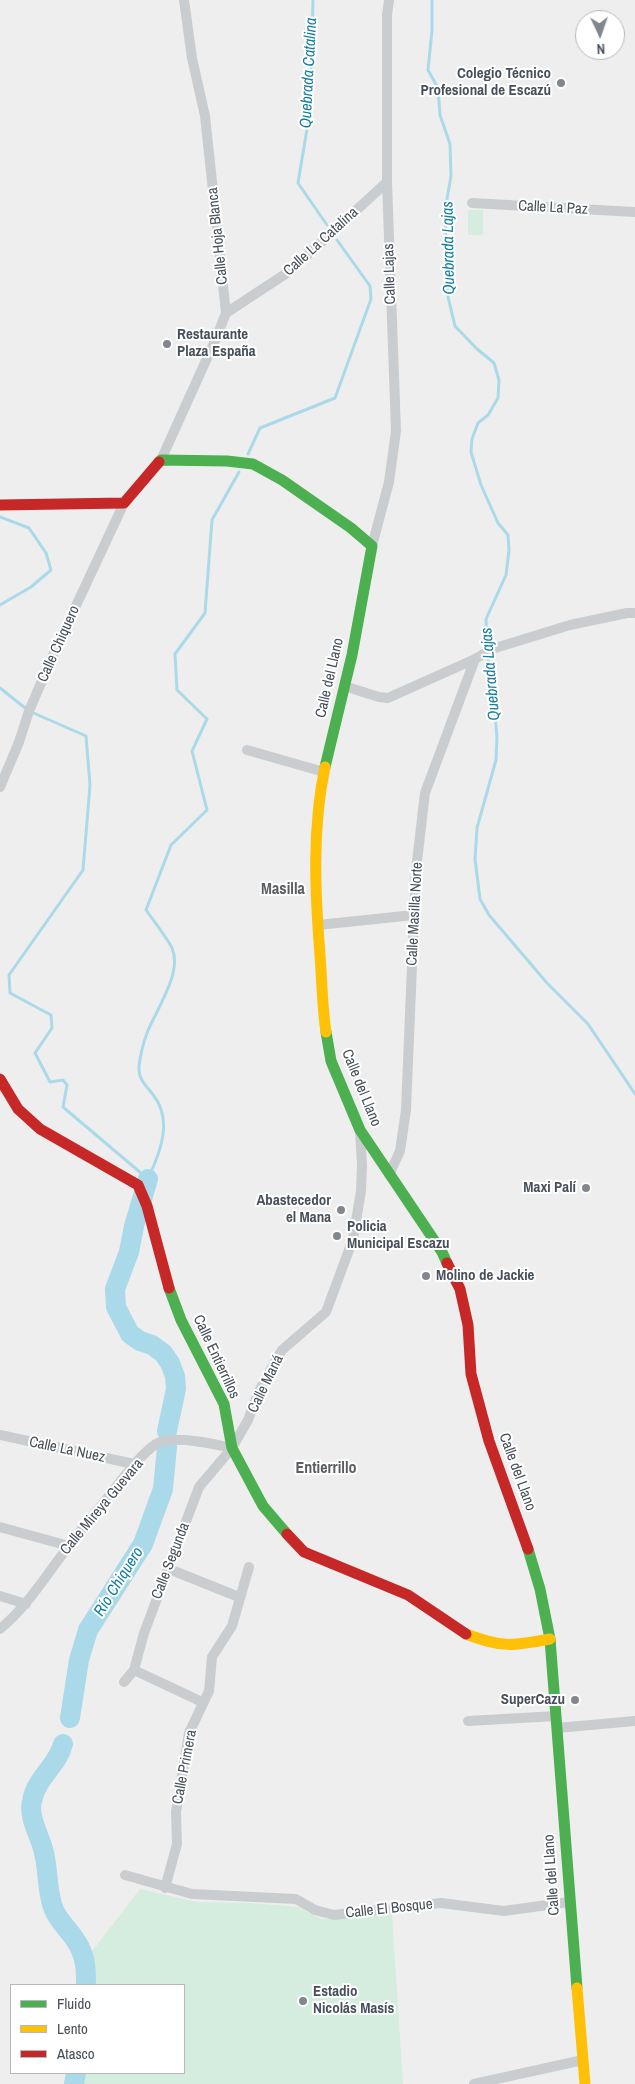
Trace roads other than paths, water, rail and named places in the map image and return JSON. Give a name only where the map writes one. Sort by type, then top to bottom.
[{"type":"main road","points":[[0,504],[124,504],[161,460],[227,461],[253,464],[282,480],[351,528],[372,546]]},
{"type":"main road","name":"Calle del Llano","points":[[372,546],[352,655],[321,787],[315,862],[324,1014],[331,1061],[360,1130],[442,1252],[460,1289],[468,1325],[471,1374],[489,1441],[529,1551],[540,1589],[550,1640],[569,1902],[585,2084]]},
{"type":"main road","name":"Calle Entierrillos","points":[[0,1080],[18,1109],[40,1129],[138,1186],[147,1206],[169,1287],[181,1320],[224,1404],[232,1448],[263,1506],[304,1552],[408,1595],[463,1633],[489,1643],[516,1646],[550,1640]]},
{"type":"street","name":"Calle Hoja Blanca","points":[[161,460],[226,313],[205,116],[192,58],[184,0]]},
{"type":"street","name":"Calle Lajas","points":[[372,546],[389,482],[396,431],[387,182],[387,15],[389,0]]},
{"type":"street","name":"Calle La Catalina","points":[[226,313],[290,271],[387,182]]},
{"type":"street","name":"Calle La Paz","points":[[472,203],[635,212]]},
{"type":"street","name":"Calle Chiquero","points":[[0,787],[52,655],[124,504]]},
{"type":"street","points":[[344,686],[388,698],[475,659],[492,649],[525,637],[570,625],[626,613],[635,613]]},
{"type":"street","name":"Calle Masilla Norte","points":[[389,1175],[400,1151],[406,1110],[411,1027],[416,870],[425,793],[475,659]]},
{"type":"street","points":[[247,750],[324,772]]},
{"type":"street","points":[[318,924],[414,915]]},
{"type":"street","name":"Calle Maná","points":[[232,1448],[248,1420],[259,1391],[282,1350],[326,1312],[353,1239],[361,1190],[360,1130]]},
{"type":"street","name":"Calle La Nuez","points":[[0,1435],[134,1464]]},
{"type":"street","name":"Calle Mireya Guevara","points":[[0,1628],[26,1604],[134,1464],[160,1442],[208,1442],[232,1448]]},
{"type":"street","name":"Calle Segunda","points":[[124,1682],[134,1670],[144,1633],[199,1488],[232,1448]]},
{"type":"street","points":[[0,1527],[69,1546]]},
{"type":"street","name":"Calle Primera","points":[[165,1888],[177,1844],[176,1812],[184,1754],[189,1733],[209,1690],[209,1668],[212,1656],[232,1626],[239,1596],[249,1567]]},
{"type":"street","points":[[169,1569],[239,1596]]},
{"type":"street","points":[[0,1596],[26,1604]]},
{"type":"street","points":[[134,1670],[202,1702]]},
{"type":"street","points":[[468,1721],[556,1716]]},
{"type":"street","points":[[557,1728],[635,1721]]},
{"type":"street","name":"Calle El Bosque","points":[[125,1875],[165,1888],[192,1894],[216,1897],[296,1899],[315,1910],[334,1915],[442,1904],[504,1911],[569,1902]]},
{"type":"street","points":[[474,2084],[583,2060]]},
{"type":"waterway","name":"Quebrada Catalina","points":[[313,0],[310,111],[298,183],[327,225]]},
{"type":"waterway","name":"Quebrada Lajas","points":[[432,0],[432,30],[428,70],[438,88],[440,115],[450,144],[451,176],[445,210],[448,297],[455,326],[476,348],[494,363],[499,380],[498,398],[488,415],[478,423],[472,439],[471,452],[481,485],[498,523],[508,535],[509,550],[506,575],[486,619],[487,649]]},
{"type":"waterway","name":"Quebrada Catalina","points":[[248,454],[260,428],[335,398],[371,299],[370,286],[337,240]]},
{"type":"waterway","name":"Quebrada Catalina","points":[[0,688],[29,711],[86,736],[90,785],[83,870],[9,975],[10,993],[51,1015],[52,1028],[35,1053],[50,1082],[63,1080],[67,1085],[63,1107],[148,1179],[157,1159],[164,1126],[160,1106],[140,1076],[139,1063],[147,1033],[167,991],[174,968],[174,958],[170,944],[146,910],[171,845],[207,810],[192,751],[207,719],[177,690],[175,654],[205,613],[212,520],[239,472]]},
{"type":"waterway","points":[[0,517],[29,528],[46,553],[51,570],[31,587],[0,605]]},
{"type":"waterway","name":"Quebrada Lajas","points":[[488,655],[489,687],[495,713],[497,738],[496,760],[477,828],[475,859],[480,899],[489,915],[547,983],[588,1024],[635,1094]]},
{"type":"waterway","name":"Río Chiquero","points":[[148,1179],[134,1226],[129,1252],[115,1289],[116,1307],[130,1334],[140,1341],[152,1345],[163,1353],[170,1363],[175,1376],[176,1389],[167,1431]]},
{"type":"waterway","name":"Río Chiquero","points":[[70,1718],[79,1660],[88,1630],[143,1544],[163,1489],[167,1447]]},
{"type":"waterway","name":"Río Chiquero","points":[[63,1744],[57,1759],[42,1778],[34,1793],[31,1813],[45,1856],[51,1903],[82,1953],[86,1984]]},
{"type":"waterway","name":"Río Chiquero","points":[[74,2084],[76,2074]]},
{"type":"place","name":"Colegio Técnico Profesional de Escazú","points":[[561,83]]},
{"type":"place","name":"Restaurante Plaza España","points":[[167,344]]},
{"type":"place","name":"Maxi Palí","points":[[586,1188]]},
{"type":"place","name":"Abastecedor el Mana","points":[[341,1210]]},
{"type":"place","name":"Policia Municipal Escazu","points":[[337,1236]]},
{"type":"place","name":"Molino de Jackie","points":[[426,1276]]},
{"type":"place","name":"SuperCazu","points":[[575,1700]]},
{"type":"place","name":"Estadio Nicolás Masís","points":[[303,2001]]},
{"type":"district","name":"Masilla","points":[[283,890]]},
{"type":"district","name":"Entierrillo","points":[[326,1469]]}]
